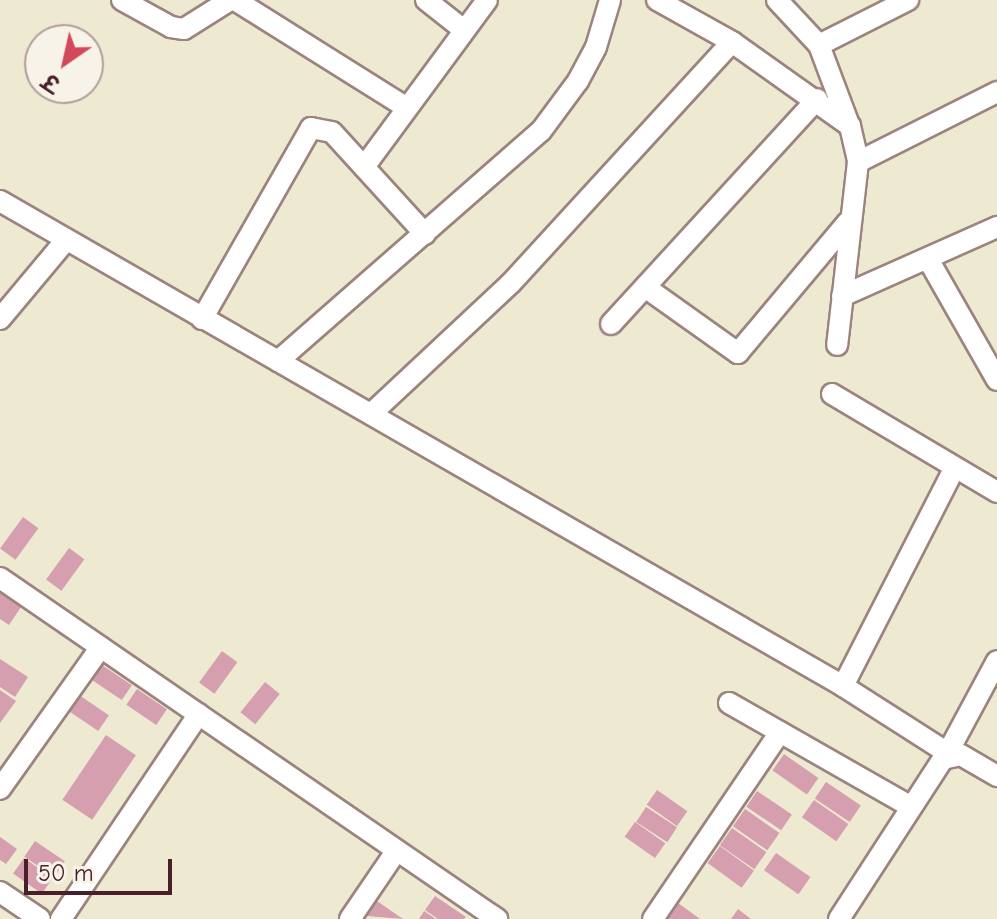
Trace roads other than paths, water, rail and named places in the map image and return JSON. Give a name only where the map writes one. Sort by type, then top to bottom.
[{"type":"street","points":[[122,0],[171,27],[184,29],[232,0],[407,108]]},
{"type":"street","points":[[426,0],[464,30]]},
{"type":"street","points":[[364,167],[487,0]]},
{"type":"street","points":[[278,361],[425,234],[560,109],[596,47],[610,0]]},
{"type":"street","points":[[657,0],[732,42],[817,99],[850,126]]},
{"type":"street","points":[[777,0],[819,45],[850,126],[858,162],[848,222],[837,345]]},
{"type":"street","points":[[819,45],[908,0]]},
{"type":"street","points":[[372,413],[511,283],[732,42]]},
{"type":"street","points":[[858,162],[997,92]]},
{"type":"street","points":[[611,324],[817,99]]},
{"type":"street","points":[[202,319],[311,128],[332,132],[425,234]]},
{"type":"street","points":[[0,201],[843,686],[950,754],[961,755],[997,776]]},
{"type":"street","points":[[645,287],[738,353],[848,222]]},
{"type":"street","points":[[842,296],[997,227]]},
{"type":"street","points":[[0,319],[66,240]]},
{"type":"street","points":[[928,259],[997,380]]},
{"type":"street","points":[[832,394],[997,492]]},
{"type":"street","points":[[843,686],[954,469]]},
{"type":"street","points":[[0,578],[497,919]]},
{"type":"street","points":[[0,789],[101,647]]},
{"type":"street","points":[[839,919],[935,767],[950,754],[997,661]]},
{"type":"street","points":[[729,703],[911,807]]},
{"type":"street","points":[[61,919],[199,714]]},
{"type":"street","points":[[653,919],[780,732]]},
{"type":"street","points":[[350,919],[397,850]]},
{"type":"street","points":[[0,892],[40,919]]}]
